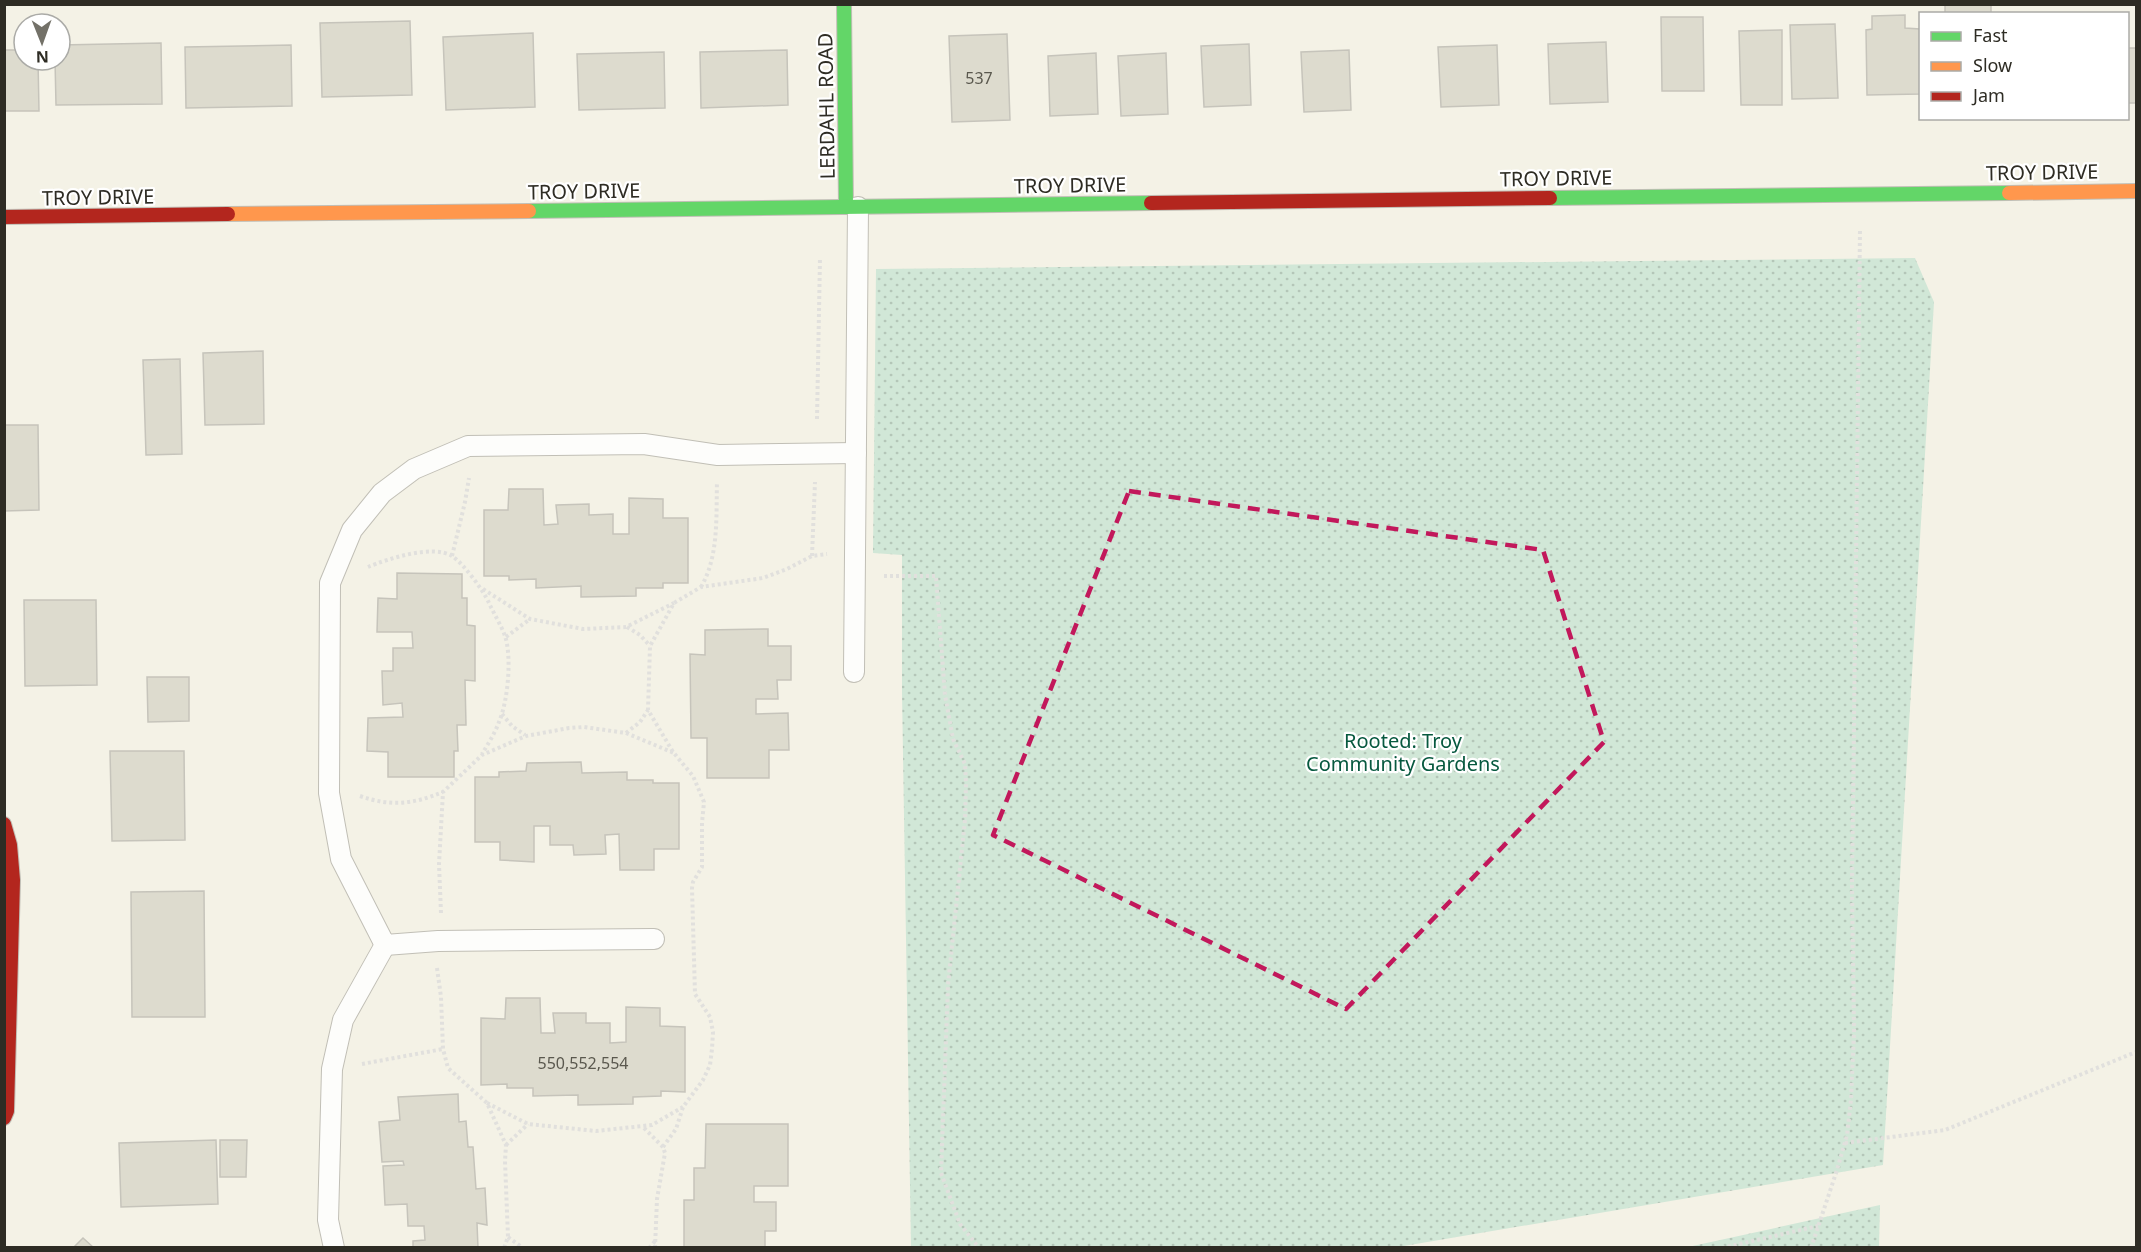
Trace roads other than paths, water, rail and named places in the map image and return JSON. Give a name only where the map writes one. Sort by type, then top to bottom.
[{"type":"street","name":"LERDAHL ROAD","points":[[844,4],[852,207]]},
{"type":"street","name":"TROY DRIVE","points":[[4,217],[2136,191]]},
{"type":"street","points":[[4,824],[10,845],[13,880],[7,1112],[4,1118]]},
{"type":"lane","points":[[852,207],[856,453],[854,672]]},
{"type":"lane","points":[[386,945],[341,859],[329,793],[330,583],[352,530],[382,493],[414,469],[468,446],[644,444],[718,455],[856,453]]},
{"type":"lane","points":[[386,945],[438,941],[654,939]]},
{"type":"lane","points":[[334,1248],[328,1220],[332,1069],[343,1020],[386,945]]},
{"type":"park label","name":"Rooted: Troy Community Gardens","points":[[1403,752]]}]
